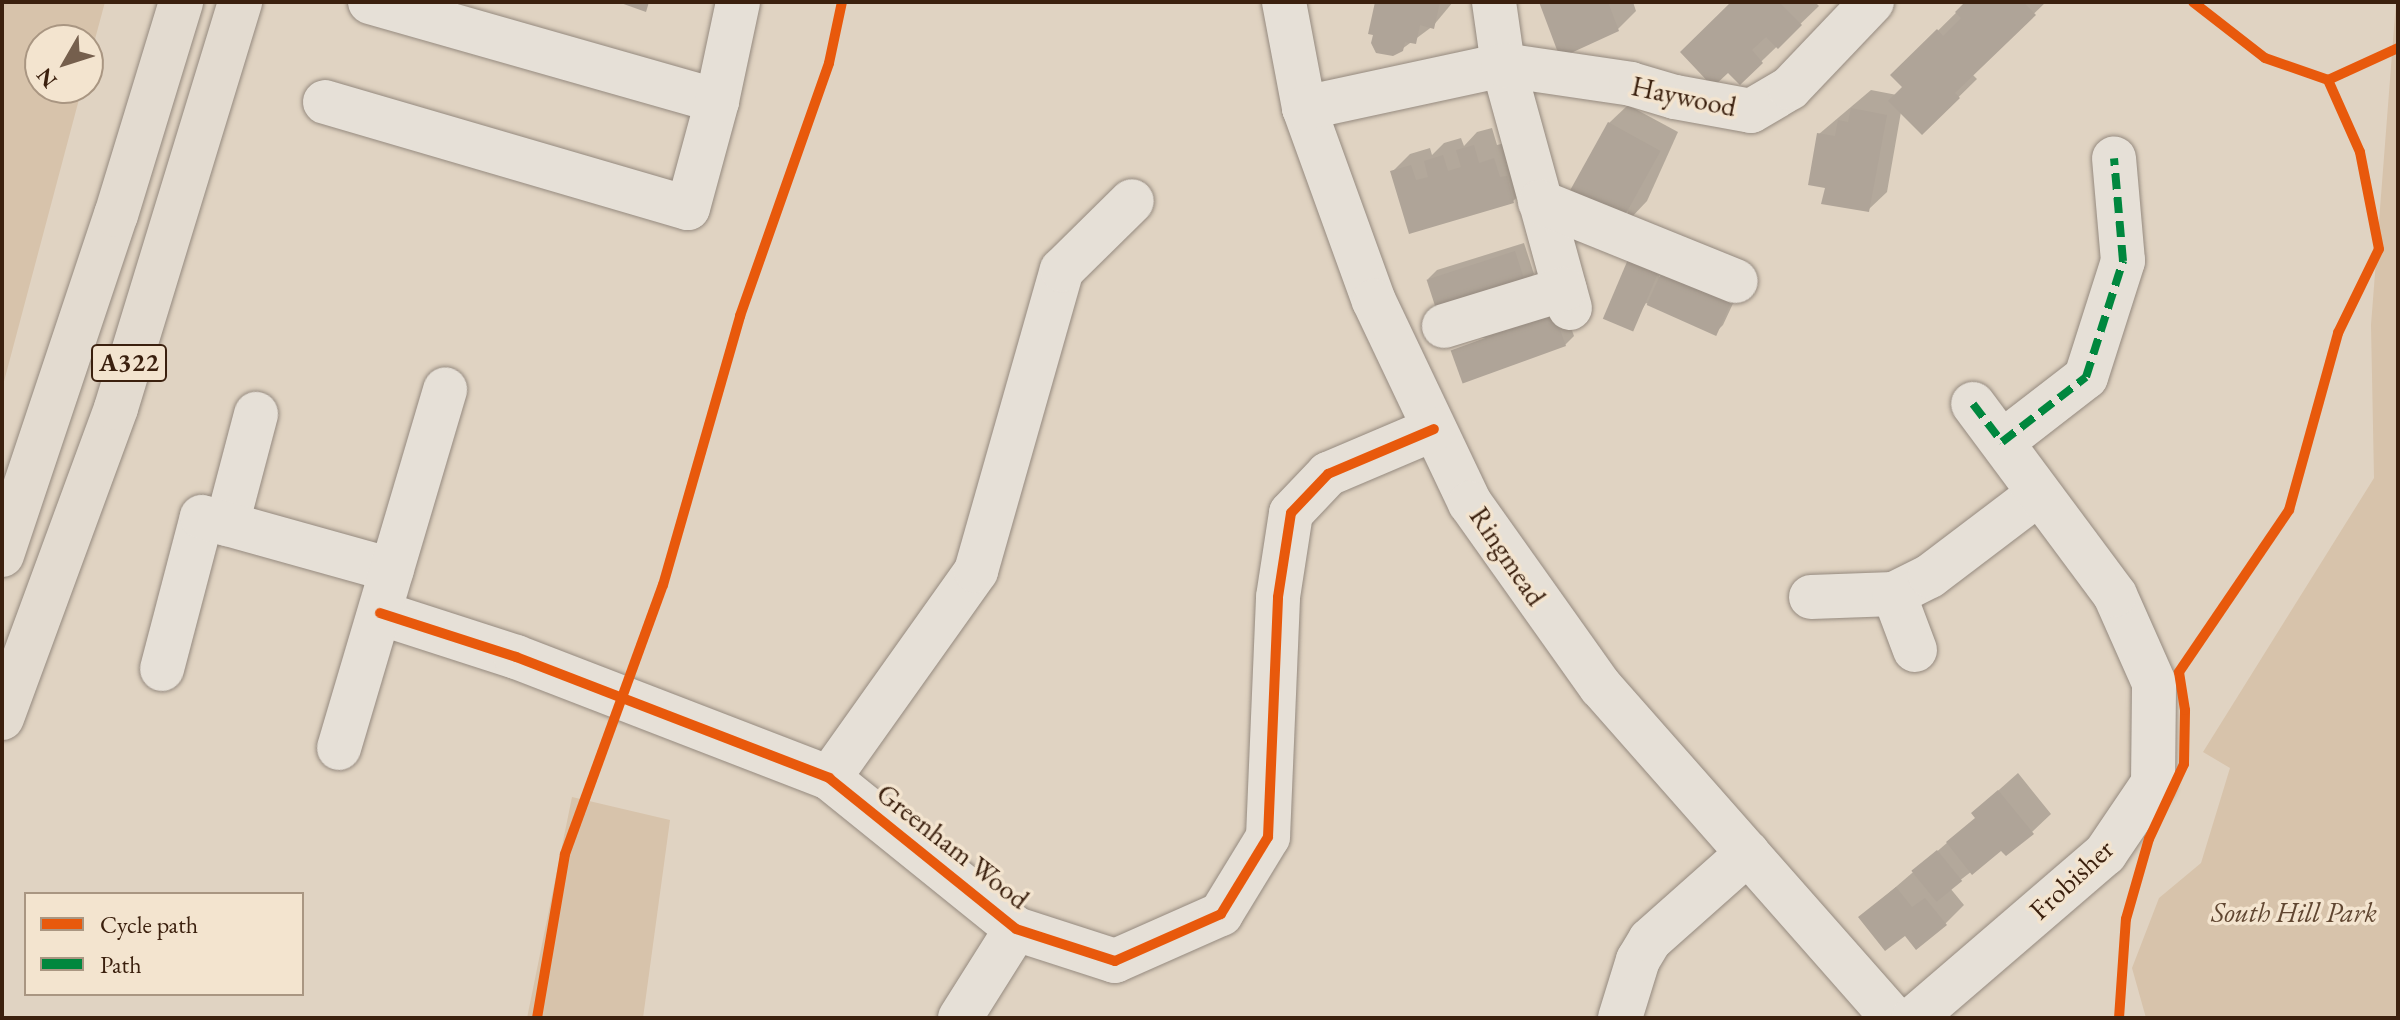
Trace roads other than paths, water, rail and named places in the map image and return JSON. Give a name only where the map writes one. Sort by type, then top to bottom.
[{"type":"highway","name":"A322","points":[[2,555],[116,215],[181,2]]},
{"type":"highway","name":"A322","points":[[2,718],[116,408],[240,2]]},
{"type":"street","points":[[370,2],[717,101]]},
{"type":"street","points":[[325,102],[688,208],[717,101],[738,2]]},
{"type":"street","name":"Ringmead","points":[[1284,2],[1304,108],[1374,301],[1470,503],[1593,675],[1893,1018]]},
{"type":"street","points":[[1444,326],[1567,299],[1503,65],[1494,2]]},
{"type":"street","name":"Haywood","points":[[1304,108],[1503,65],[1631,84],[1675,97],[1751,111],[1790,88],[1872,2]]},
{"type":"street","points":[[2002,442],[2086,377],[2123,261],[2114,158]]},
{"type":"street","points":[[829,778],[976,571],[1062,270],[1132,201]]},
{"type":"street","points":[[1540,202],[1736,281]]},
{"type":"street","points":[[339,748],[445,389]]},
{"type":"street","name":"Frobisher","points":[[1914,1018],[2105,854],[2153,783],[2154,683],[2115,595],[1973,404]]},
{"type":"street","points":[[227,524],[256,414]]},
{"type":"street","name":"Greenham Wood","points":[[380,613],[516,657],[829,778],[1016,929],[1115,961],[1221,914],[1268,837],[1278,597],[1291,513],[1328,474],[1434,429]]},
{"type":"street","points":[[1811,597],[1894,594],[1930,576],[2038,494]]},
{"type":"street","points":[[162,669],[202,517],[392,570]]},
{"type":"street","points":[[1894,594],[1915,650]]},
{"type":"street","points":[[1620,1018],[1638,960],[1650,940],[1748,853]]},
{"type":"street","name":"Greenham Wood","points":[[960,1018],[1016,929]]},
{"type":"park label","name":"South Hill Park","points":[[2294,912]]}]
